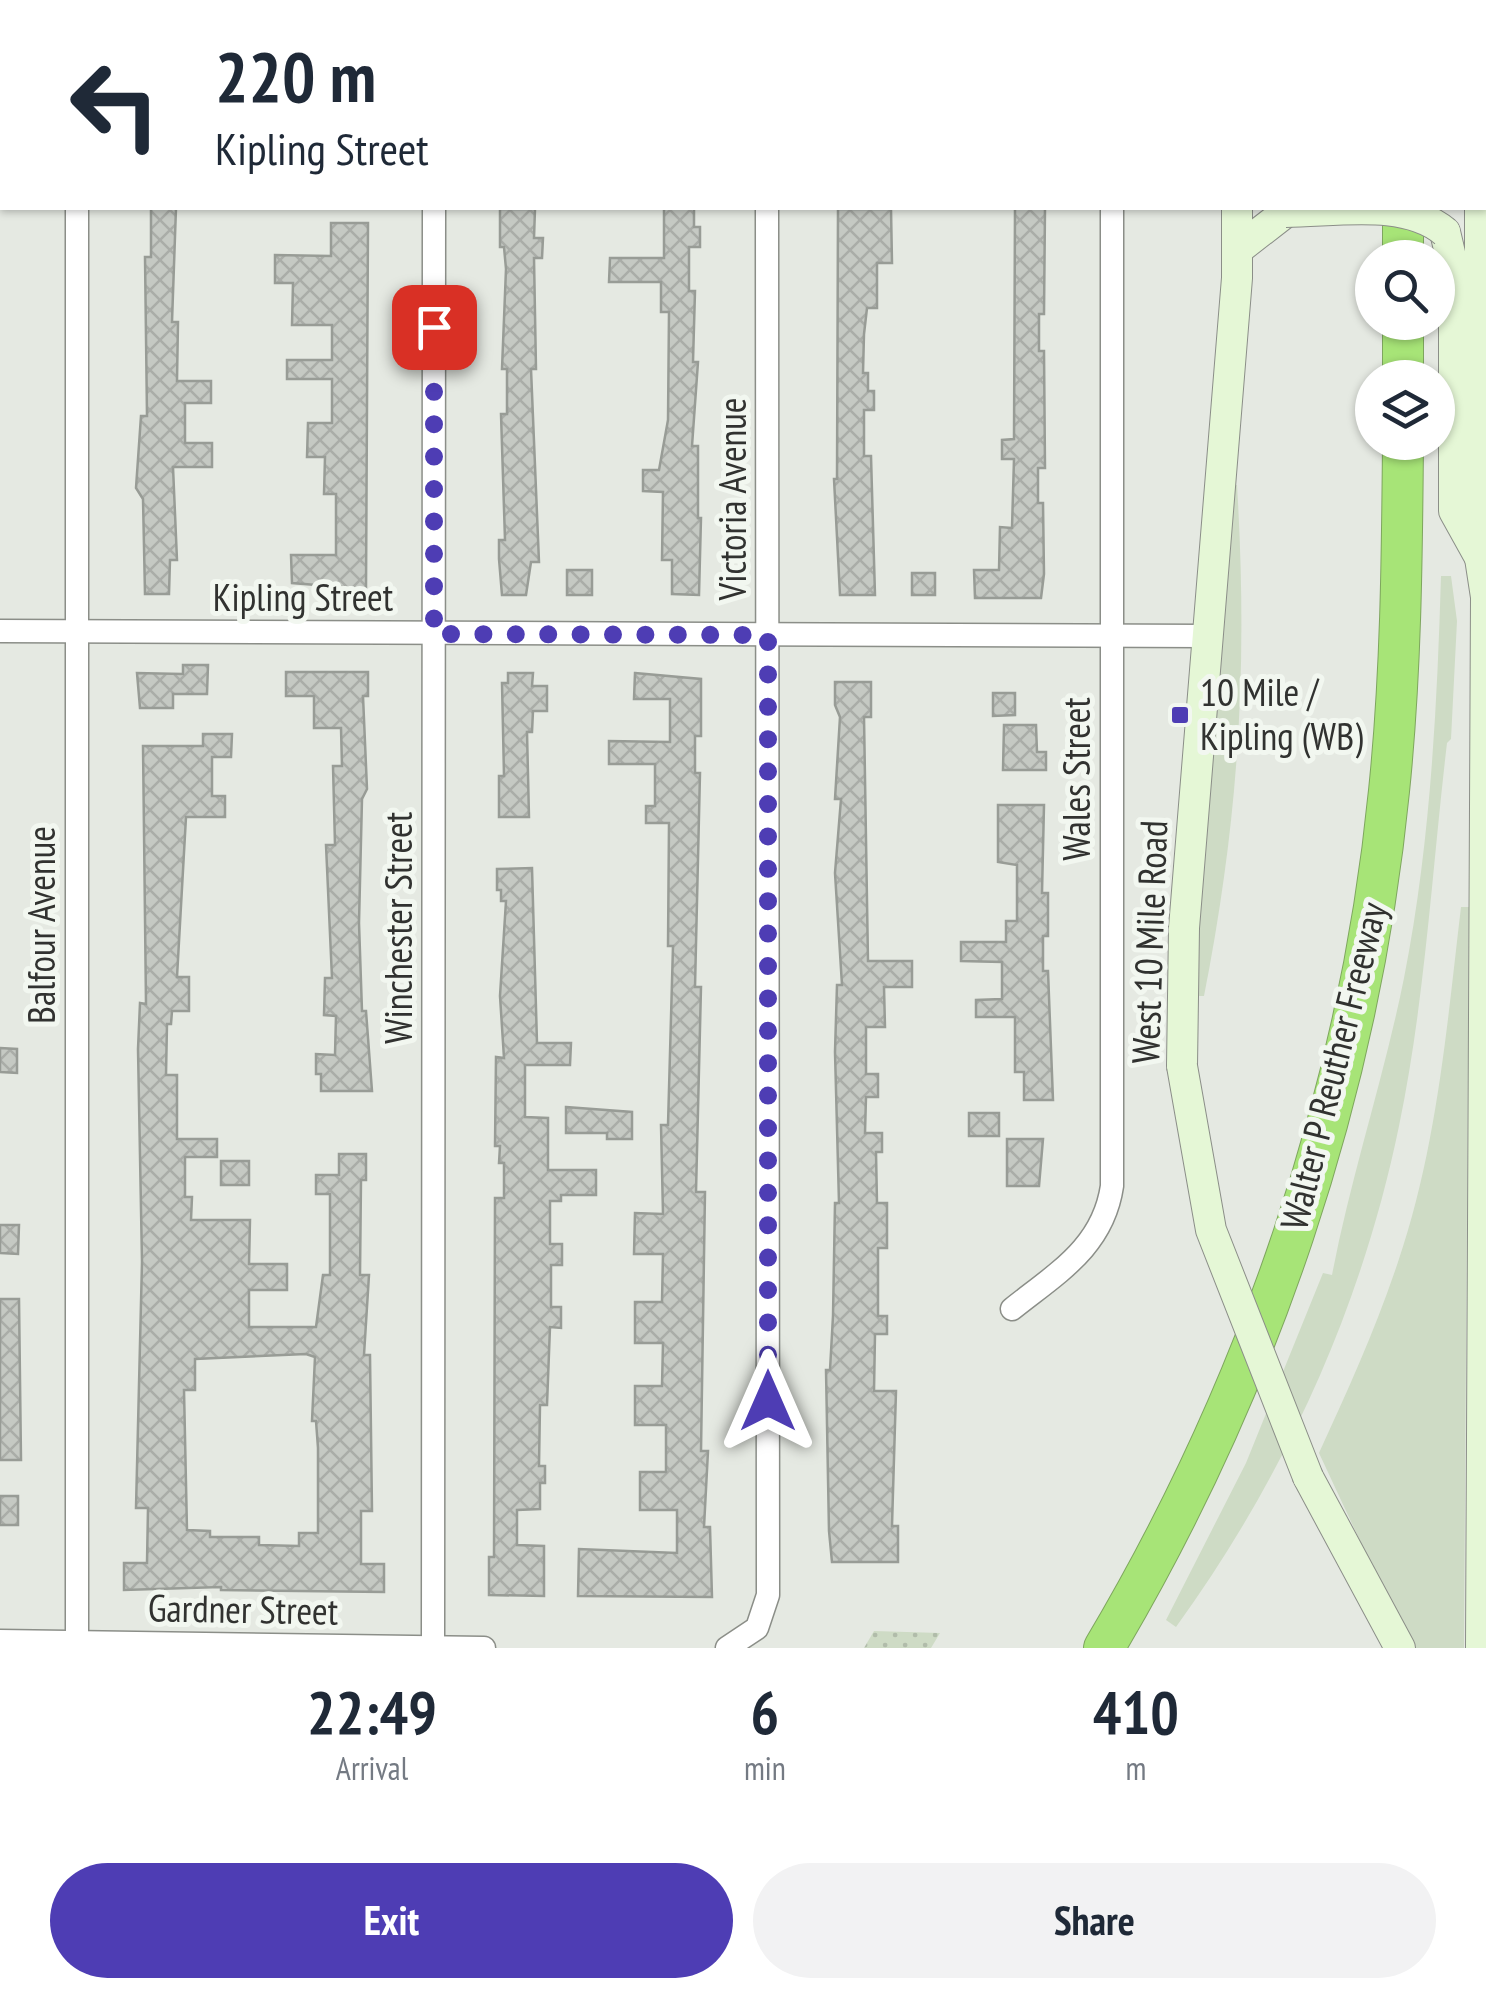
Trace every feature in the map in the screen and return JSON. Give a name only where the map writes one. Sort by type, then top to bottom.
[{"type":"highway","points":[[1402,210],[1403,240]]},
{"type":"highway","name":"Walter P Reuther Freeway","points":[[1104,1648],[1166,1540],[1234,1394],[1292,1240],[1336,1093],[1368,946],[1389,792],[1400,624],[1403,460]]},
{"type":"main road","name":"West 10 Mile Road","points":[[1237,210],[1184,928],[1182,1066],[1212,1230],[1377,1648]]},
{"type":"main road","points":[[1480,210],[1480,558],[1486,596],[1481,1648]]},
{"type":"main road","points":[[1236,250],[1286,212],[1404,212],[1432,221],[1446,232],[1454,270],[1454,512],[1480,558]]},
{"type":"main road","points":[[1308,1477],[1400,1648]]},
{"type":"street","name":"Balfour Avenue","points":[[77,210],[77,1643]]},
{"type":"street","name":"Winchester Street","points":[[434,210],[434,1648]]},
{"type":"street","name":"Victoria Avenue","points":[[727,1648],[757,1628],[766,1607],[768,1576],[768,210]]},
{"type":"street","name":"Wales Street","points":[[1012,1309],[1080,1256],[1096,1236],[1112,1186],[1112,210]]},
{"type":"street","name":"Kipling Street","points":[[0,631],[1206,636]]},
{"type":"street","name":"Gardner Street","points":[[0,1641],[484,1648]]},
{"type":"green space","points":[[1233,485],[1237,485],[1240,552],[1238,742],[1216,930],[1204,996],[1196,996],[1198,931]]},
{"type":"green space","points":[[1441,576],[1451,576],[1457,621],[1451,739],[1447,743],[1408,1079],[1383,1193],[1341,1325],[1284,1451],[1215,1570],[1176,1627],[1166,1620],[1246,1463],[1323,1273],[1332,1275],[1396,1015],[1413,928],[1431,778]]},
{"type":"green space","points":[[1461,907],[1469,907],[1464,1648],[1410,1648],[1319,1453],[1380,1311],[1411,1219],[1439,1086]]},
{"type":"green space","points":[[874,1631],[940,1633],[931,1648],[864,1648]]},
{"type":"building","points":[[151,210],[176,210],[172,322],[178,322],[177,381],[211,381],[211,403],[185,403],[185,443],[212,443],[212,467],[173,467],[177,560],[170,560],[169,594],[145,594],[143,499],[136,488],[141,416],[147,416],[145,257],[151,257]]},
{"type":"building","points":[[500,210],[535,210],[534,238],[543,238],[542,258],[534,258],[536,369],[531,369],[539,562],[531,562],[526,595],[502,595],[499,559],[499,540],[505,540],[501,414],[507,414],[507,369],[502,369],[506,269],[504,247],[500,247]]},
{"type":"building","points":[[664,210],[694,210],[694,227],[700,227],[700,247],[689,247],[689,291],[695,291],[693,362],[698,362],[692,446],[698,446],[699,595],[672,594],[672,560],[662,560],[663,492],[643,491],[643,470],[659,470],[668,420],[669,312],[661,312],[661,282],[609,282],[610,258],[664,258]]},
{"type":"building","points":[[838,210],[891,210],[892,263],[877,263],[877,308],[867,308],[864,334],[863,373],[868,373],[868,391],[874,391],[874,410],[864,410],[864,456],[871,456],[875,595],[840,595]]},
{"type":"building","points":[[1015,210],[1045,210],[1044,314],[1039,314],[1039,351],[1044,351],[1045,468],[1038,468],[1038,503],[1043,503],[1041,598],[975,598],[974,570],[999,570],[1000,527],[1012,528],[1014,459],[1002,459],[1002,440],[1014,439]]},
{"type":"building","points":[[331,223],[368,223],[366,589],[292,583],[291,555],[336,555],[336,494],[324,494],[325,457],[307,457],[308,423],[332,423],[332,379],[287,379],[287,360],[332,360],[332,325],[292,325],[293,283],[275,283],[275,255],[331,256]]},
{"type":"building","points":[[567,570],[592,570],[592,595],[567,595]]},
{"type":"building","points":[[912,573],[935,573],[935,595],[912,595]]},
{"type":"building","points":[[183,665],[208,665],[207,694],[173,694],[173,708],[140,708],[137,673],[183,674]]},
{"type":"building","points":[[286,672],[368,672],[368,696],[363,696],[367,789],[362,799],[359,923],[362,1011],[366,1011],[372,1091],[321,1091],[321,1074],[316,1074],[316,1054],[335,1055],[336,1016],[324,1015],[325,978],[332,978],[326,845],[335,845],[333,766],[342,766],[341,728],[314,728],[314,696],[286,696]]},
{"type":"building","points":[[508,673],[533,673],[532,686],[547,686],[547,711],[533,711],[532,732],[527,732],[529,817],[499,817],[499,776],[504,776],[502,683],[508,683]]},
{"type":"building","points":[[635,673],[701,679],[701,736],[695,736],[695,773],[700,773],[695,987],[701,987],[696,1192],[705,1192],[701,1451],[708,1451],[704,1527],[710,1527],[712,1597],[578,1596],[579,1549],[677,1553],[677,1510],[640,1510],[640,1472],[666,1472],[666,1425],[635,1425],[635,1386],[662,1386],[663,1343],[635,1343],[635,1302],[662,1302],[663,1254],[634,1254],[635,1213],[663,1214],[661,1125],[668,1125],[673,946],[668,946],[669,823],[646,823],[646,806],[655,806],[655,764],[609,764],[609,741],[670,742],[670,699],[634,699]]},
{"type":"building","points":[[835,682],[871,682],[871,717],[864,717],[868,961],[912,961],[912,987],[884,987],[885,1027],[866,1027],[866,1074],[878,1074],[878,1097],[866,1097],[865,1133],[882,1133],[882,1152],[876,1152],[877,1203],[887,1203],[887,1248],[878,1248],[878,1316],[887,1316],[887,1334],[875,1334],[874,1391],[896,1391],[892,1526],[898,1526],[898,1562],[832,1562],[829,1531],[826,1370],[830,1370],[833,1316],[835,1203],[839,1203],[835,1052],[837,985],[842,985],[835,873],[841,799],[835,799],[840,717],[835,705]]},
{"type":"building","points":[[993,693],[1015,693],[1015,715],[993,716]]},
{"type":"building","points":[[1004,725],[1036,725],[1037,752],[1046,752],[1046,770],[1003,770]]},
{"type":"building","points":[[203,734],[232,734],[231,757],[212,757],[212,796],[225,796],[225,817],[186,817],[177,977],[189,977],[189,1011],[172,1011],[171,1024],[167,1024],[166,1075],[177,1075],[177,1139],[217,1139],[217,1157],[185,1157],[185,1197],[192,1197],[191,1220],[250,1220],[249,1264],[287,1264],[287,1290],[249,1290],[249,1327],[316,1327],[323,1275],[330,1275],[330,1194],[316,1194],[316,1175],[339,1175],[339,1154],[366,1154],[366,1180],[361,1180],[360,1275],[369,1275],[364,1355],[370,1355],[372,1511],[361,1511],[361,1564],[384,1564],[384,1592],[221,1587],[124,1590],[124,1563],[147,1563],[148,1508],[136,1508],[142,1262],[138,1049],[140,1003],[146,1004],[143,746],[203,746]],"holes":[[[306,1354],[315,1357],[312,1421],[316,1421],[318,1448],[318,1533],[299,1533],[299,1546],[259,1545],[259,1537],[210,1537],[210,1531],[187,1530],[184,1390],[195,1390],[195,1359]]]},
{"type":"building","points":[[998,805],[1044,805],[1042,893],[1048,893],[1048,936],[1043,936],[1043,971],[1048,971],[1053,1100],[1024,1100],[1024,1072],[1015,1072],[1015,1017],[976,1017],[976,1000],[1002,999],[1002,962],[961,961],[961,942],[1006,942],[1006,921],[1017,921],[1017,865],[998,862]]},
{"type":"building","points":[[532,868],[537,1043],[571,1043],[570,1065],[525,1065],[525,1117],[548,1118],[548,1170],[596,1170],[596,1195],[561,1195],[561,1201],[550,1201],[550,1244],[562,1244],[562,1265],[551,1265],[551,1307],[561,1307],[561,1328],[550,1327],[547,1405],[540,1405],[539,1466],[545,1466],[545,1483],[540,1483],[540,1509],[517,1510],[517,1545],[544,1546],[544,1596],[489,1595],[489,1557],[494,1557],[495,1198],[504,1198],[504,1163],[499,1163],[500,1146],[495,1146],[496,1057],[504,1058],[500,996],[506,901],[501,901],[501,890],[497,890],[497,869]]},
{"type":"building","points":[[0,1048],[17,1049],[17,1073],[0,1072]]},
{"type":"building","points":[[566,1107],[632,1112],[632,1139],[607,1139],[607,1133],[566,1133]]},
{"type":"building","points":[[969,1113],[999,1113],[999,1136],[969,1136]]},
{"type":"building","points":[[1007,1139],[1043,1139],[1039,1186],[1007,1186]]},
{"type":"building","points":[[221,1161],[249,1161],[249,1185],[221,1185]]},
{"type":"building","points":[[0,1225],[19,1225],[18,1254],[0,1253]]},
{"type":"building","points":[[0,1299],[19,1299],[21,1460],[0,1460]]},
{"type":"building","points":[[0,1496],[18,1496],[18,1525],[0,1525]]},
{"type":"place","name":"10 Mile / Kipling (WB)","points":[[1180,715]]},
{"type":"route","points":[[434,327],[434,634],[768,635],[768,1401]]}]
